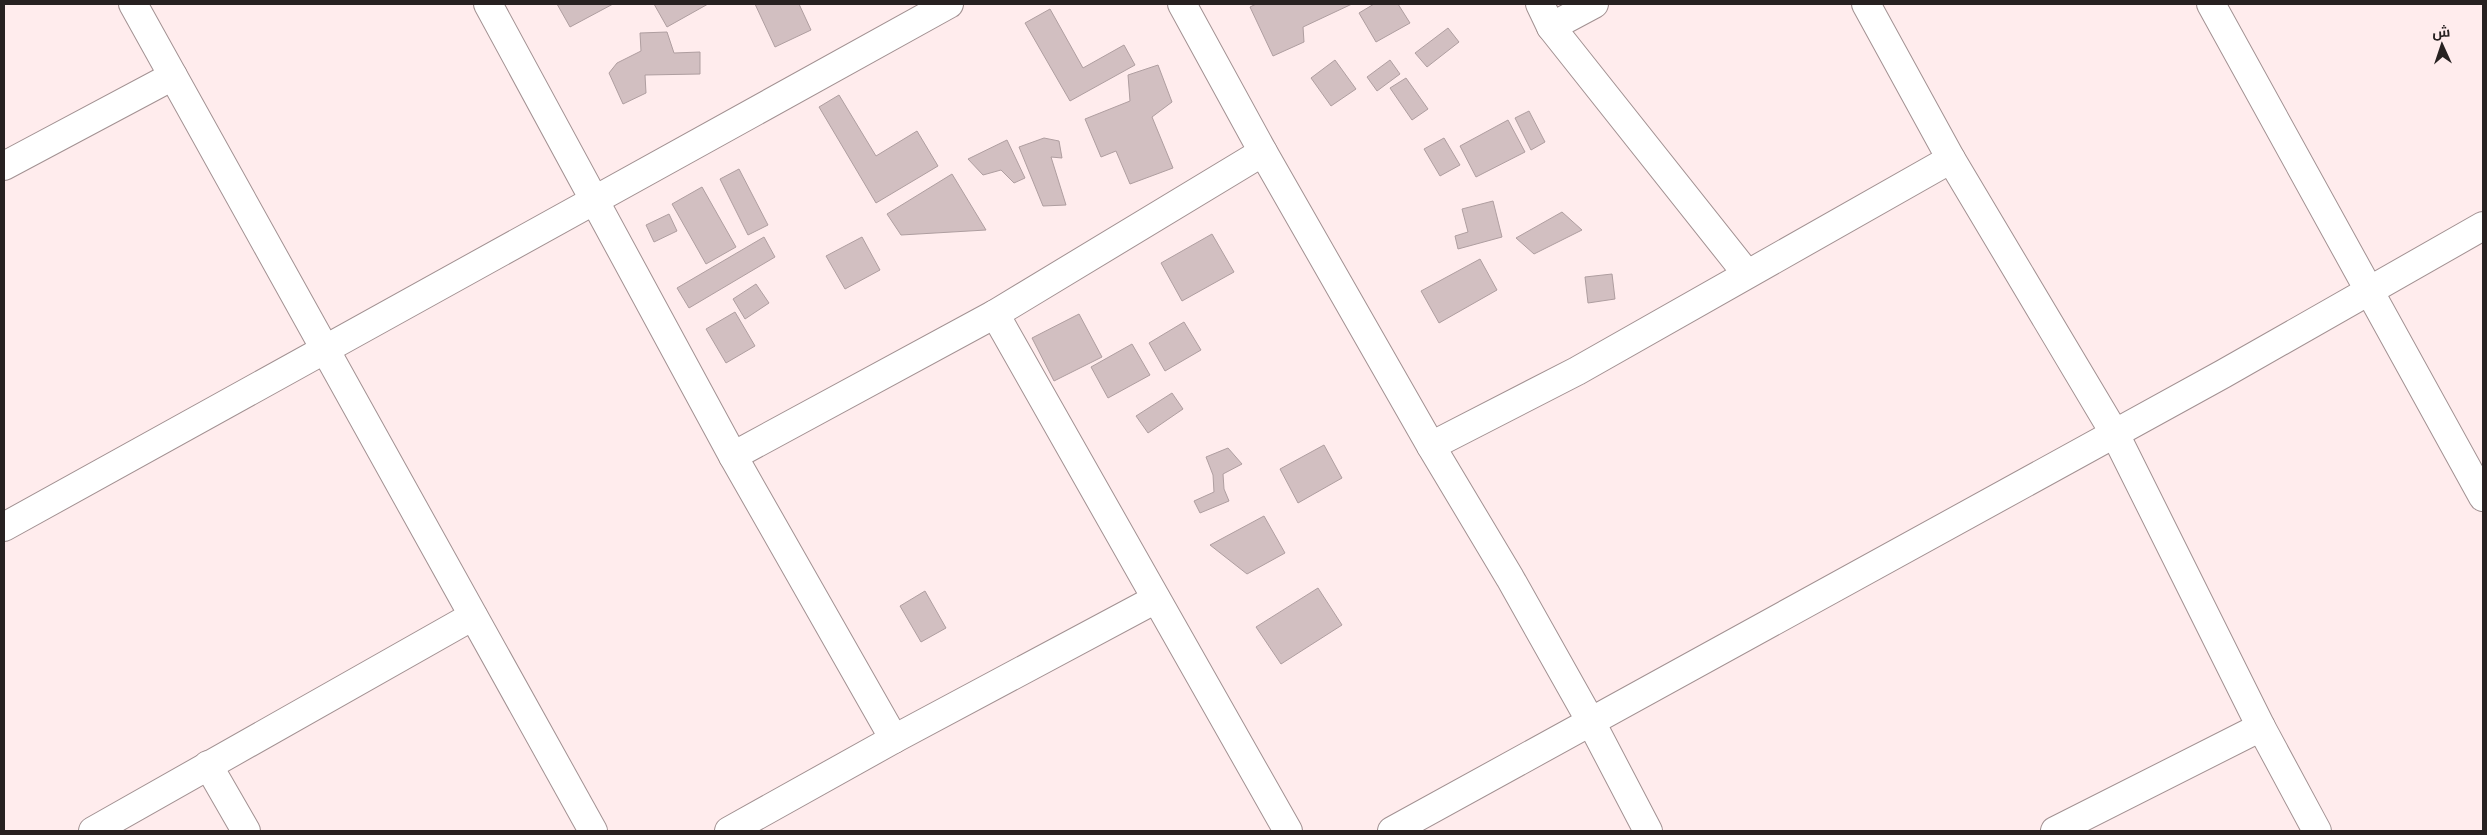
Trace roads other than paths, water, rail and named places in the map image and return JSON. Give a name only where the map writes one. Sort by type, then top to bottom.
[{"type":"street","points":[[133,4],[593,831]]},
{"type":"street","points":[[488,4],[733,456],[894,739]]},
{"type":"street","points":[[4,527],[949,4]]},
{"type":"street","points":[[1182,4],[1263,152],[1431,446],[1510,578],[1591,722],[1648,831]]},
{"type":"street","points":[[1594,4],[1545,15],[1746,274]]},
{"type":"street","points":[[1866,4],[1951,159],[2115,434],[2261,727],[2317,831]]},
{"type":"street","points":[[2216,5],[2483,497]]},
{"type":"street","points":[[4,166],[173,76]]},
{"type":"street","points":[[733,456],[995,314],[1263,152]]},
{"type":"street","points":[[1431,446],[1577,371],[1951,159]]},
{"type":"street","points":[[1392,831],[2115,434],[2483,226]]},
{"type":"street","points":[[995,314],[1288,831]]},
{"type":"street","points":[[729,831],[894,739],[1156,599]]},
{"type":"street","points":[[93,831],[473,616]]},
{"type":"street","points":[[2054,831],[2261,727]]},
{"type":"street","points":[[208,765],[246,831]]}]
